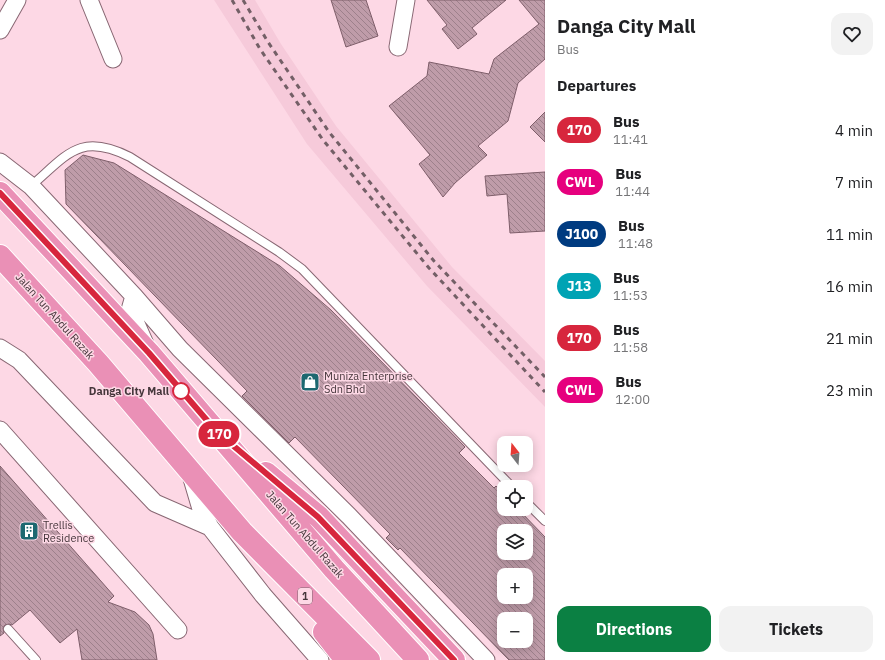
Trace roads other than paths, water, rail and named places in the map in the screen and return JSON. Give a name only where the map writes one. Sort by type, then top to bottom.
[{"type":"highway","name":"Jalan Tun Abdul Razak","points":[[0,193],[149,353],[334,569],[418,660]]},
{"type":"highway","name":"Jalan Tun Abdul Razak","points":[[0,256],[98,363],[242,532],[369,660]]},
{"type":"highway","points":[[217,432],[318,517],[454,660]]},
{"type":"highway","points":[[242,532],[346,660]]},
{"type":"street","points":[[0,30],[17,0]]},
{"type":"street","points":[[89,0],[113,59]]},
{"type":"street","points":[[398,47],[406,0]]},
{"type":"street","points":[[0,162],[31,186],[134,296],[180,349],[349,516],[486,660]]},
{"type":"street","points":[[134,296],[130,310],[149,353]]},
{"type":"street","points":[[0,348],[19,360],[155,503],[210,527]]},
{"type":"street","points":[[0,430],[178,630]]},
{"type":"street","points":[[190,470],[201,509],[210,527],[263,595],[320,660]]},
{"type":"lane","points":[[31,186],[76,149],[85,146],[96,145],[115,150],[136,161],[279,252],[302,269],[505,480]]},
{"type":"lane","points":[[533,509],[545,521]]},
{"type":"lane","points":[[8,629],[36,660]]},
{"type":"railway","points":[[232,0],[260,49],[323,140],[429,268],[545,392]]},
{"type":"railway","points":[[243,0],[268,42],[329,132],[434,261],[545,377]]},
{"type":"place","name":"Muniza Enterprise Sdn Bhd","points":[[310,382]]},
{"type":"place","name":"Danga City Mall","points":[[181,391]]},
{"type":"place","name":"Trellis Residence","points":[[29,531]]}]
